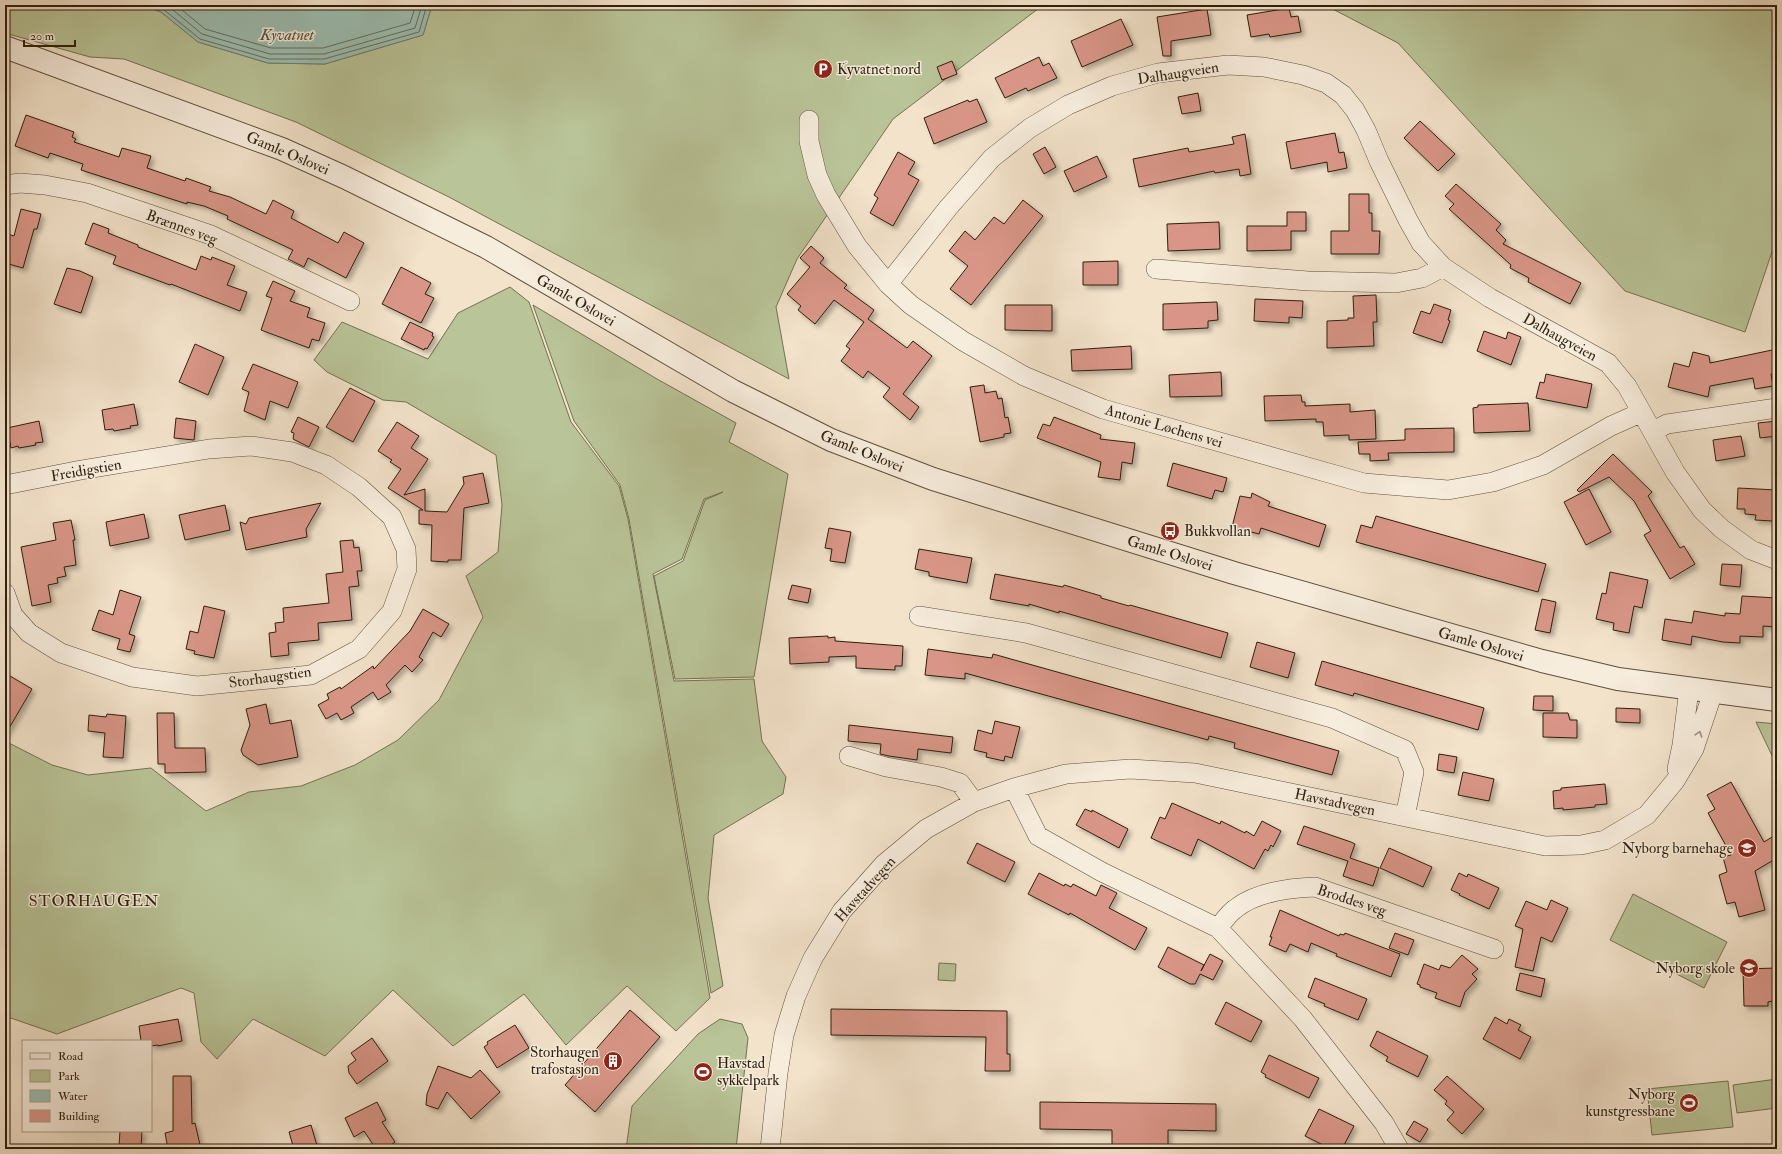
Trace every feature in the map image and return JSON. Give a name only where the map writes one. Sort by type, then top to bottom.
[{"type":"street","name":"Gamle Oslovei","points":[[5,47],[282,149],[344,177],[486,247],[733,391],[831,440],[933,480],[1234,573],[1542,661],[1618,679],[1777,700]]},
{"type":"street","name":"Dalhaugveien","points":[[888,284],[948,208],[992,158],[1030,128],[1068,105],[1112,86],[1158,74],[1228,65],[1264,67],[1302,75],[1326,83],[1343,95],[1355,110],[1366,130],[1379,161],[1408,220],[1421,243],[1443,267],[1490,298],[1608,363],[1627,386],[1640,413],[1653,431],[1674,472],[1702,510],[1722,529],[1751,550],[1777,560]]},
{"type":"street","name":"Antonie Løchens vei","points":[[809,120],[809,142],[817,175],[826,195],[857,246],[888,284],[911,306],[970,345],[1024,376],[1103,410],[1364,483],[1448,490],[1493,482],[1543,465],[1611,426],[1640,413]]},
{"type":"street","name":"Brænnes veg","points":[[5,185],[20,183],[45,185],[87,194],[182,225],[211,235],[350,301]]},
{"type":"street","points":[[1156,269],[1308,281],[1396,283],[1422,278],[1443,267]]},
{"type":"street","points":[[1653,431],[1667,424],[1777,408]]},
{"type":"street","name":"Storhaugstien","points":[[5,593],[13,615],[29,633],[61,653],[132,677],[197,686],[311,675],[359,649],[392,611],[407,569],[406,549],[392,517],[358,486],[326,465],[285,451],[251,446],[209,449],[167,456]]},
{"type":"street","name":"Freidigstien","points":[[5,485],[81,470],[167,456]]},
{"type":"street","points":[[919,616],[1026,633],[1332,718],[1405,750],[1414,772],[1406,817]]},
{"type":"street","name":"Havstadvegen","points":[[1675,781],[1682,745],[1688,689]]},
{"type":"street","name":"Havstadvegen","points":[[770,1149],[778,1073],[784,1035],[796,996],[813,958],[842,911],[884,864],[926,829],[974,802],[1014,788],[1073,773],[1130,769],[1194,773],[1545,846],[1581,846],[1605,840],[1647,816],[1675,781],[1694,750],[1713,692]]},
{"type":"street","points":[[849,756],[886,767],[941,777],[960,784],[974,802]]},
{"type":"street","points":[[1014,788],[1038,836],[1102,872],[1218,928],[1303,1019],[1384,1123],[1399,1149]]},
{"type":"street","name":"Broddes veg","points":[[1218,928],[1234,910],[1255,897],[1293,888],[1315,887],[1494,949]]},
{"type":"green space","points":[[5,5],[142,5],[161,12],[198,42],[268,63],[325,64],[423,35],[432,5],[1043,5],[893,119],[797,259],[776,307],[789,379],[449,197],[296,122],[124,59],[90,57],[5,33]]},
{"type":"green space","points":[[1325,5],[1777,5],[1777,237],[1745,332],[1625,291],[1398,43]]},
{"type":"green space","points":[[510,287],[529,302],[571,422],[619,486],[628,519],[710,998],[676,1031],[627,986],[566,1045],[524,994],[453,1046],[393,990],[325,1056],[253,1019],[217,1059],[201,1042],[194,993],[181,988],[57,1034],[5,1016],[5,741],[52,765],[88,775],[151,768],[206,811],[249,792],[301,786],[355,765],[398,740],[439,700],[483,617],[466,576],[498,552],[502,505],[496,455],[406,402],[383,400],[327,372],[314,360],[342,322],[428,359],[458,313]]},
{"type":"green space","points":[[533,305],[657,379],[736,423],[729,442],[788,474],[754,677],[675,679],[654,576],[683,561],[705,500],[723,492],[704,499],[682,559],[653,574],[674,681],[754,679],[762,741],[786,777],[783,794],[714,835],[708,898],[723,986],[711,993],[629,519],[620,485],[574,421]]},
{"type":"green space","points":[[1756,722],[1777,724],[1777,766]]},
{"type":"green space","points":[[1633,894],[1727,942],[1704,988],[1610,940]]},
{"type":"green space","points":[[939,963],[956,964],[955,981],[938,980]]},
{"type":"green space","name":"Havstad sykkelpark","points":[[720,1019],[742,1024],[748,1038],[736,1149],[626,1149],[632,1106],[698,1034]]},
{"type":"green space","points":[[1777,1079],[1777,1108],[1737,1113],[1733,1085]]},
{"type":"green space","name":"Nyborg kunstgressbane","points":[[1728,1081],[1733,1127],[1652,1135],[1647,1089]]},
{"type":"water","name":"Kyvatnet","points":[[142,5],[432,5],[423,35],[325,64],[268,63],[198,42],[161,12]]},
{"type":"building","points":[[1289,8],[1291,17],[1298,16],[1301,32],[1270,37],[1269,34],[1251,37],[1247,15]]},
{"type":"building","points":[[1207,9],[1211,35],[1171,41],[1171,56],[1163,56],[1157,17]]},
{"type":"building","points":[[1121,19],[1133,45],[1082,67],[1071,41]]},
{"type":"building","points":[[1039,57],[1043,66],[1049,63],[1057,78],[1028,91],[1026,88],[1005,98],[995,78]]},
{"type":"building","points":[[952,61],[957,74],[942,80],[937,67]]},
{"type":"building","points":[[1198,93],[1201,111],[1182,114],[1178,97]]},
{"type":"building","points":[[977,99],[987,122],[934,144],[924,118],[968,100],[969,102]]},
{"type":"building","points":[[26,115],[74,132],[72,137],[76,139],[74,142],[119,157],[122,148],[151,156],[147,168],[185,181],[186,178],[211,187],[209,191],[230,197],[266,214],[273,200],[294,211],[291,218],[338,243],[344,232],[364,243],[346,278],[308,258],[304,267],[288,259],[293,250],[227,219],[228,216],[204,206],[187,202],[187,204],[81,170],[83,164],[50,153],[48,158],[15,146]]},
{"type":"building","points":[[1420,121],[1455,154],[1438,171],[1404,138]]},
{"type":"building","points":[[1335,133],[1339,153],[1344,152],[1347,168],[1328,172],[1327,162],[1291,169],[1286,142]]},
{"type":"building","points":[[1245,134],[1251,174],[1240,176],[1239,169],[1215,173],[1214,171],[1139,187],[1133,159],[1188,148],[1189,152],[1234,144],[1232,137]]},
{"type":"building","points":[[1045,147],[1056,167],[1044,174],[1033,154]]},
{"type":"building","points":[[898,152],[915,162],[908,174],[919,180],[893,226],[870,213],[878,198],[874,195]]},
{"type":"building","points":[[1097,156],[1107,177],[1074,192],[1064,171]]},
{"type":"building","points":[[1456,184],[1501,224],[1496,230],[1506,240],[1503,244],[1581,283],[1570,304],[1528,282],[1529,278],[1510,268],[1511,265],[1449,209],[1454,204],[1445,196]]},
{"type":"building","points":[[1349,194],[1369,194],[1369,213],[1372,213],[1372,231],[1380,231],[1379,254],[1331,254],[1331,231],[1349,231]]},
{"type":"building","points":[[1023,200],[1043,216],[971,305],[950,289],[968,266],[949,251],[965,231],[975,240],[994,217],[1004,224]]},
{"type":"building","points":[[21,209],[41,214],[37,229],[34,229],[23,268],[5,263],[5,233],[14,236]]},
{"type":"building","points":[[1287,212],[1306,212],[1306,231],[1291,231],[1291,250],[1247,251],[1247,226],[1287,226]]},
{"type":"building","points":[[1219,222],[1220,249],[1168,251],[1167,224]]},
{"type":"building","points":[[93,223],[109,229],[108,233],[138,245],[138,247],[196,270],[201,256],[211,260],[212,257],[235,266],[227,285],[247,292],[240,311],[171,284],[170,285],[113,264],[116,256],[85,244]]},
{"type":"building","points":[[811,246],[824,258],[820,263],[847,285],[844,288],[874,310],[868,319],[907,348],[913,341],[932,356],[903,394],[919,407],[910,420],[883,397],[890,388],[868,371],[863,378],[841,361],[850,349],[846,346],[864,322],[834,300],[815,324],[798,310],[801,306],[787,294],[810,267],[800,258]]},
{"type":"building","points":[[1118,261],[1118,285],[1083,285],[1083,262]]},
{"type":"building","points":[[401,267],[431,283],[425,294],[434,298],[421,323],[382,304]]},
{"type":"building","points":[[67,268],[80,271],[93,277],[81,313],[54,304]]},
{"type":"building","points":[[273,281],[295,291],[290,301],[310,308],[307,317],[325,323],[319,341],[312,339],[309,348],[261,330],[272,298],[266,296]]},
{"type":"building","points":[[1376,295],[1377,322],[1373,322],[1374,346],[1327,348],[1327,321],[1348,320],[1348,318],[1354,318],[1353,296]]},
{"type":"building","points":[[1255,299],[1303,301],[1302,318],[1289,317],[1289,323],[1254,321]]},
{"type":"building","points":[[1217,302],[1218,320],[1208,321],[1208,328],[1163,330],[1163,304]]},
{"type":"building","points":[[1434,304],[1451,310],[1448,320],[1450,321],[1442,343],[1413,333],[1421,311],[1430,314]]},
{"type":"building","points":[[1005,305],[1052,305],[1052,331],[1005,330]]},
{"type":"building","points":[[410,322],[433,333],[432,336],[434,337],[427,349],[425,348],[424,350],[401,339]]},
{"type":"building","points":[[1484,331],[1506,339],[1508,332],[1521,337],[1511,365],[1477,351]]},
{"type":"building","points":[[195,344],[224,357],[208,395],[179,382]]},
{"type":"building","points":[[1131,346],[1132,369],[1072,371],[1071,350]]},
{"type":"building","points":[[1777,349],[1777,373],[1771,374],[1773,386],[1755,389],[1753,378],[1710,386],[1708,397],[1668,387],[1674,363],[1689,367],[1693,352],[1709,356],[1710,363]]},
{"type":"building","points":[[253,364],[298,382],[288,408],[270,401],[265,420],[244,411],[249,392],[242,389]]},
{"type":"building","points":[[1221,372],[1222,396],[1170,397],[1169,375]]},
{"type":"building","points":[[1546,374],[1592,384],[1587,408],[1536,398],[1540,382],[1544,383]]},
{"type":"building","points":[[984,385],[985,393],[996,391],[998,399],[1002,398],[1005,418],[1008,417],[1011,433],[1004,434],[1004,437],[980,442],[970,387]]},
{"type":"building","points":[[350,388],[375,401],[353,442],[326,427]]},
{"type":"building","points":[[1301,395],[1302,402],[1305,402],[1305,406],[1350,404],[1350,412],[1375,410],[1376,439],[1349,440],[1349,435],[1324,436],[1323,422],[1316,422],[1316,419],[1265,421],[1264,396]]},
{"type":"building","points":[[1528,403],[1530,431],[1474,433],[1473,408],[1478,407],[1478,405]]},
{"type":"building","points":[[134,404],[138,425],[130,426],[131,428],[114,431],[113,429],[105,430],[102,410]]},
{"type":"building","points":[[298,417],[319,427],[309,447],[293,439],[294,433],[291,432]]},
{"type":"building","points":[[1054,417],[1101,435],[1100,439],[1135,443],[1132,464],[1122,462],[1120,480],[1098,477],[1101,462],[1037,438],[1043,424],[1050,426]]},
{"type":"building","points":[[176,418],[196,421],[194,440],[174,438]]},
{"type":"building","points":[[39,421],[43,442],[35,443],[36,445],[11,448],[7,428]]},
{"type":"building","points":[[1777,421],[1777,436],[1760,438],[1758,423]]},
{"type":"building","points":[[397,422],[419,436],[411,448],[428,459],[404,495],[425,489],[425,511],[447,512],[464,484],[463,477],[483,473],[489,503],[464,508],[461,560],[448,560],[448,562],[431,561],[432,525],[419,524],[419,510],[423,510],[388,488],[401,469],[390,462],[392,460],[378,451]]},
{"type":"building","points":[[1454,428],[1454,452],[1388,453],[1389,460],[1370,461],[1370,454],[1359,454],[1358,442],[1405,440],[1405,429]]},
{"type":"building","points":[[1741,436],[1745,456],[1716,461],[1713,440]]},
{"type":"building","points":[[1613,454],[1652,492],[1648,496],[1680,548],[1684,546],[1695,564],[1670,579],[1644,535],[1651,531],[1634,501],[1609,477],[1579,492],[1577,490]]},
{"type":"building","points":[[1173,463],[1227,478],[1223,492],[1215,490],[1212,499],[1167,486]]},
{"type":"building","points":[[1738,488],[1777,490],[1777,511],[1774,511],[1773,521],[1755,520],[1756,515],[1745,514],[1745,509],[1737,509]]},
{"type":"building","points":[[1589,489],[1611,532],[1586,545],[1564,502]]},
{"type":"building","points":[[1252,493],[1270,502],[1268,506],[1326,525],[1319,547],[1261,528],[1259,534],[1232,527],[1240,496],[1251,498]]},
{"type":"building","points":[[321,503],[306,529],[307,537],[246,550],[240,522],[246,524],[249,518]]},
{"type":"building","points":[[225,505],[230,530],[185,540],[179,515]]},
{"type":"building","points":[[144,514],[149,538],[110,546],[106,522]]},
{"type":"building","points":[[1376,516],[1546,564],[1538,592],[1356,542],[1361,525],[1372,528]]},
{"type":"building","points":[[71,520],[75,540],[73,540],[76,565],[64,567],[66,576],[57,578],[58,583],[48,585],[51,602],[32,606],[21,547],[56,540],[53,523]]},
{"type":"building","points":[[829,528],[851,532],[845,563],[830,561],[832,549],[825,548]]},
{"type":"building","points":[[353,540],[354,548],[359,547],[362,571],[357,571],[359,586],[349,587],[352,620],[318,623],[319,640],[288,643],[289,655],[271,657],[269,633],[276,632],[275,623],[284,622],[283,608],[329,603],[326,574],[343,572],[340,541]]},
{"type":"building","points":[[919,549],[972,558],[967,583],[929,576],[929,572],[915,569]]},
{"type":"building","points":[[1722,564],[1742,565],[1740,587],[1720,585]]},
{"type":"building","points":[[1610,572],[1648,580],[1642,608],[1634,606],[1629,633],[1613,630],[1614,623],[1596,619],[1602,593],[1606,594]]},
{"type":"building","points":[[995,574],[1063,587],[1064,585],[1101,596],[1101,598],[1228,633],[1221,658],[1059,611],[1059,613],[1029,604],[1029,606],[990,599]]},
{"type":"building","points":[[792,585],[811,589],[808,603],[788,599]]},
{"type":"building","points":[[120,590],[141,597],[129,634],[135,636],[130,652],[117,649],[120,639],[92,630],[99,610],[113,615]]},
{"type":"building","points":[[1742,596],[1777,598],[1777,627],[1763,626],[1763,637],[1740,636],[1740,643],[1723,642],[1692,636],[1691,645],[1662,640],[1665,619],[1692,623],[1694,611],[1725,616],[1725,613],[1740,614]]},
{"type":"building","points":[[1542,599],[1556,602],[1550,633],[1535,630]]},
{"type":"building","points":[[204,606],[225,611],[214,658],[194,654],[195,651],[186,649],[190,631],[198,633]]},
{"type":"building","points":[[423,609],[449,624],[441,637],[433,632],[419,657],[423,660],[412,672],[405,665],[386,685],[391,692],[378,700],[373,692],[351,707],[354,713],[341,720],[337,713],[326,719],[318,705],[329,699],[327,694],[340,687],[341,689],[373,666],[374,669],[410,631]]},
{"type":"building","points":[[828,636],[828,638],[835,637],[835,641],[903,646],[902,666],[895,666],[895,670],[856,668],[856,656],[829,657],[829,662],[790,664],[789,638]]},
{"type":"building","points":[[1257,642],[1295,653],[1288,678],[1250,667]]},
{"type":"building","points":[[928,649],[992,658],[993,654],[1339,751],[1332,775],[1234,748],[1235,743],[1209,736],[1208,740],[965,673],[965,679],[925,675]]},
{"type":"building","points":[[1322,661],[1484,708],[1478,730],[1354,693],[1353,696],[1315,685]]},
{"type":"building","points":[[5,673],[32,689],[5,735]]},
{"type":"building","points":[[1534,696],[1553,696],[1553,711],[1533,710]]},
{"type":"building","points":[[266,704],[270,724],[291,720],[298,757],[258,765],[243,755],[241,750],[250,725],[246,709]]},
{"type":"building","points":[[1616,708],[1640,709],[1640,723],[1616,722]]},
{"type":"building","points":[[157,713],[174,713],[175,748],[205,748],[206,772],[165,773],[165,764],[158,764]]},
{"type":"building","points":[[1543,713],[1568,713],[1570,720],[1577,720],[1577,738],[1543,737]]},
{"type":"building","points":[[107,714],[126,716],[123,758],[103,757],[105,733],[88,731],[89,715],[106,717]]},
{"type":"building","points":[[995,721],[1020,727],[1012,758],[1005,756],[1004,761],[986,757],[987,753],[974,750],[978,730],[992,734]]},
{"type":"building","points":[[849,725],[953,737],[951,753],[918,749],[917,760],[880,754],[881,744],[848,741]]},
{"type":"building","points":[[1439,754],[1457,757],[1454,773],[1437,770]]},
{"type":"building","points":[[1463,772],[1494,779],[1489,801],[1458,795]]},
{"type":"building","points":[[1731,782],[1764,842],[1772,837],[1777,846],[1777,858],[1755,871],[1765,910],[1739,917],[1735,902],[1727,904],[1719,875],[1727,872],[1723,857],[1731,855],[1708,813],[1715,809],[1707,795]]},
{"type":"building","points":[[1605,784],[1607,804],[1595,805],[1595,807],[1563,810],[1563,808],[1554,809],[1553,791],[1561,790],[1561,788]]},
{"type":"building","points":[[1172,803],[1220,824],[1221,821],[1245,833],[1246,831],[1254,836],[1262,821],[1281,831],[1273,847],[1271,845],[1268,851],[1265,849],[1254,869],[1198,839],[1191,856],[1151,838],[1160,817],[1165,819]]},
{"type":"building","points":[[1085,809],[1092,812],[1092,810],[1128,829],[1119,848],[1076,825]]},
{"type":"building","points":[[1304,826],[1355,844],[1350,858],[1379,868],[1373,886],[1343,876],[1348,861],[1297,844]]},
{"type":"building","points":[[977,843],[1015,862],[1005,882],[967,863]]},
{"type":"building","points":[[1389,848],[1432,867],[1423,887],[1380,868]]},
{"type":"building","points":[[1039,873],[1064,886],[1065,884],[1071,887],[1073,884],[1096,896],[1101,885],[1117,893],[1109,908],[1147,928],[1135,950],[1070,913],[1069,915],[1028,894]]},
{"type":"building","points":[[1459,873],[1467,877],[1468,874],[1499,888],[1489,909],[1451,890]]},
{"type":"building","points":[[1551,900],[1568,908],[1552,942],[1541,937],[1533,971],[1515,967],[1523,929],[1515,926],[1526,901],[1547,910]]},
{"type":"building","points":[[1280,910],[1339,936],[1340,934],[1344,935],[1345,933],[1400,954],[1391,977],[1336,956],[1337,954],[1311,943],[1308,952],[1290,944],[1286,952],[1269,945],[1272,937],[1270,937]]},
{"type":"building","points":[[1395,933],[1414,940],[1408,955],[1389,948]]},
{"type":"building","points":[[1168,947],[1204,965],[1201,971],[1210,954],[1223,961],[1213,980],[1200,974],[1195,984],[1190,984],[1158,967]]},
{"type":"building","points":[[1462,955],[1478,969],[1472,974],[1477,979],[1465,992],[1460,1007],[1435,998],[1437,993],[1420,987],[1420,985],[1417,984],[1424,964],[1439,970],[1441,965],[1450,968]]},
{"type":"building","points":[[1777,968],[1777,1000],[1768,1002],[1768,1006],[1744,1006],[1743,969]]},
{"type":"building","points":[[1520,973],[1545,979],[1541,997],[1516,990]]},
{"type":"building","points":[[1315,978],[1367,999],[1358,1020],[1324,1006],[1325,1004],[1308,997]]},
{"type":"building","points":[[1226,1002],[1262,1021],[1251,1042],[1215,1024]]},
{"type":"building","points":[[831,1009],[1007,1011],[1007,1054],[1010,1054],[1010,1071],[985,1071],[986,1037],[831,1035]]},
{"type":"building","name":"Storhaugen trafostasjon","points":[[630,1010],[660,1037],[595,1112],[565,1085]]},
{"type":"building","points":[[1495,1017],[1507,1024],[1509,1019],[1521,1025],[1518,1030],[1531,1037],[1520,1059],[1483,1039]]},
{"type":"building","points":[[178,1019],[182,1041],[152,1046],[152,1040],[141,1040],[139,1026]]},
{"type":"building","points":[[515,1025],[529,1048],[497,1068],[484,1047],[488,1044],[487,1042]]},
{"type":"building","points":[[1377,1031],[1428,1056],[1418,1077],[1386,1061],[1388,1057],[1370,1046]]},
{"type":"building","points":[[372,1038],[388,1061],[357,1084],[349,1073],[348,1066],[356,1060],[351,1053]]},
{"type":"building","points":[[1269,1055],[1319,1078],[1309,1098],[1265,1077],[1266,1075],[1261,1072]]},
{"type":"building","points":[[438,1066],[471,1078],[480,1070],[500,1092],[471,1119],[447,1092],[438,1109],[426,1105],[427,1094]]},
{"type":"building","points":[[173,1076],[191,1076],[192,1124],[195,1123],[200,1145],[188,1147],[188,1149],[168,1149],[165,1133],[173,1131]]},
{"type":"building","points":[[1447,1076],[1484,1109],[1462,1134],[1447,1120],[1454,1112],[1445,1104],[1447,1101],[1434,1090]]},
{"type":"building","points":[[377,1102],[386,1120],[382,1122],[395,1142],[385,1149],[376,1149],[364,1131],[354,1137],[345,1118]]},
{"type":"building","points":[[1040,1102],[1216,1104],[1216,1131],[1168,1130],[1168,1149],[1112,1149],[1112,1130],[1040,1129]]},
{"type":"building","points":[[1319,1109],[1354,1126],[1342,1149],[1325,1149],[1323,1145],[1305,1136]]},
{"type":"building","points":[[1414,1121],[1428,1129],[1420,1142],[1406,1134]]},
{"type":"building","points":[[311,1125],[318,1149],[294,1149],[289,1132]]},
{"type":"building","points":[[120,1132],[142,1132],[141,1147],[119,1146]]},
{"type":"place","name":"Kyvatnet nord","points":[[823,69]]},
{"type":"place","name":"Bukkvollan","points":[[1170,531]]},
{"type":"place","name":"Nyborg barnehage","points":[[1747,848]]},
{"type":"place","name":"Nyborg skole","points":[[1749,968]]},
{"type":"place","name":"Storhaugen trafostasjon","points":[[613,1061]]},
{"type":"place","name":"Havstad sykkelpark","points":[[703,1072]]},
{"type":"place","name":"Nyborg kunstgressbane","points":[[1689,1103]]},
{"type":"district","name":"STORHAUGEN","points":[[94,900]]}]
